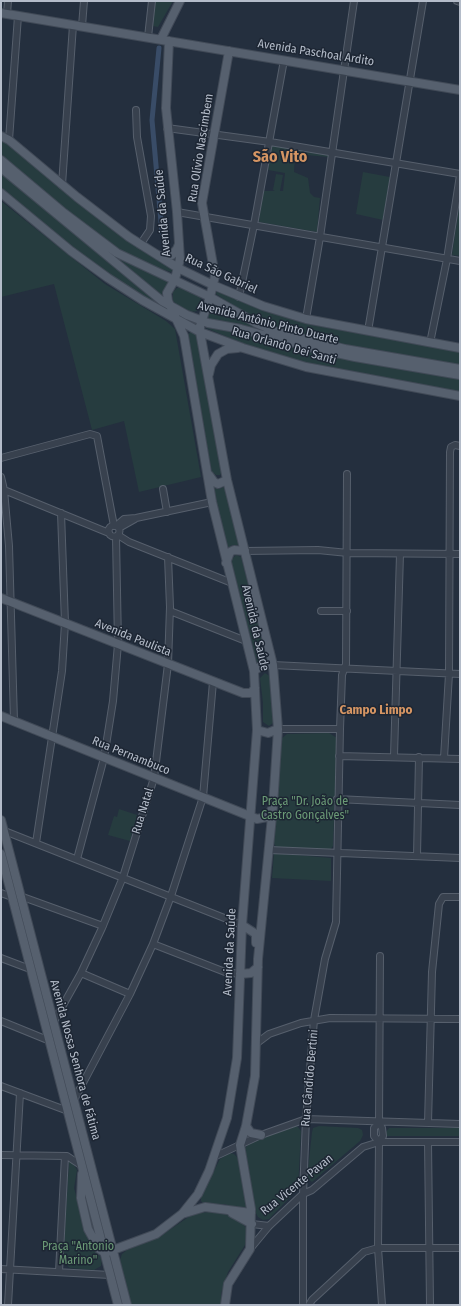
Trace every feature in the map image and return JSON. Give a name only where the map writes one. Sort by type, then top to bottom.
[{"type":"main road","points":[[165,37],[180,1]]},
{"type":"main road","name":"Avenida Paschoal Ardito","points":[[4,13],[148,37],[165,37],[229,51],[460,90]]},
{"type":"main road","name":"Avenida da Saúde","points":[[104,1254],[113,1249],[156,1234],[182,1214],[198,1194],[216,1156],[234,1088],[237,1058],[242,925],[258,730],[254,671],[212,502],[184,336],[169,305],[167,293],[175,280],[178,268],[179,243],[177,212],[167,128],[165,37]]},
{"type":"main road","name":"Rua Olívio Nascimbem","points":[[210,297],[213,286],[214,268],[206,217],[202,203],[229,51]]},
{"type":"main road","name":"Rua São Gabriel","points":[[1,134],[62,185],[140,245],[178,268],[213,286],[263,306],[306,319],[460,348]]},
{"type":"main road","name":"Avenida Antônio Pinto Duarte","points":[[1,160],[109,248],[134,262],[210,297],[251,321],[277,332],[345,349],[460,369]]},
{"type":"main road","name":"Avenida Antônio Pinto Duarte","points":[[1,168],[169,305],[201,321],[241,329],[355,357],[460,375]]},
{"type":"main road","name":"Rua Orlando Dei Santi","points":[[1,193],[71,251],[108,278],[177,321],[200,332],[243,348],[324,371],[460,396]]},
{"type":"main road","points":[[155,255],[172,255],[177,250],[179,243]]},
{"type":"main road","name":"Avenida da Saúde","points":[[210,297],[201,321],[200,332],[227,480],[273,665],[278,729],[273,806],[258,963],[255,1076],[246,1126],[240,1145],[252,1213],[250,1249]]},
{"type":"main road","points":[[209,379],[211,365],[218,354],[232,348],[243,348]]},
{"type":"main road","points":[[207,470],[214,482],[218,484],[227,480]]},
{"type":"main road","points":[[226,563],[230,552],[234,550],[245,551]]},
{"type":"main road","name":"Avenida Paulista","points":[[1,598],[246,694],[250,693],[256,688]]},
{"type":"main road","points":[[254,671],[262,665],[273,665]]},
{"type":"main road","name":"Rua Pernambuco","points":[[1,716],[251,817]]},
{"type":"main road","points":[[258,730],[268,733],[278,729]]},
{"type":"main road","points":[[251,817],[264,818],[269,814],[273,806]]},
{"type":"main road","name":"Avenida Nossa Senhora de Fátima","points":[[1,820],[30,970],[82,1166],[113,1249],[127,1305]]},
{"type":"main road","name":"Avenida Nossa Senhora de Fátima","points":[[1,854],[16,896],[53,1023],[84,1138],[98,1208],[104,1254],[118,1305]]},
{"type":"main road","points":[[240,974],[251,973],[258,963],[256,955],[256,934],[242,925]]},
{"type":"main road","points":[[246,1126],[251,1133],[262,1135]]},
{"type":"main road","points":[[74,1133],[78,1138],[84,1138]]},
{"type":"main road","points":[[82,1166],[81,1186],[84,1210],[90,1234],[104,1254]]},
{"type":"main road","points":[[198,1194],[200,1203],[205,1207]]},
{"type":"main road","points":[[182,1214],[205,1207],[252,1213]]},
{"type":"main road","points":[[84,1210],[98,1208]]},
{"type":"main road","name":"Rua Vicente Pavan","points":[[228,1211],[252,1224]]},
{"type":"main road","points":[[224,1305],[228,1284],[250,1249]]},
{"type":"street","points":[[4,13],[8,1]]},
{"type":"street","points":[[62,185],[78,25],[84,1]]},
{"type":"street","points":[[148,37],[152,1]]},
{"type":"street","points":[[306,319],[320,237],[354,1]]},
{"type":"street","points":[[368,331],[411,81],[423,1]]},
{"type":"street","points":[[456,1],[460,2]]},
{"type":"street","points":[[9,140],[18,16]]},
{"type":"street","points":[[239,297],[270,142],[284,60]]},
{"type":"street","points":[[136,110],[137,137],[152,216],[150,230],[140,245]]},
{"type":"street","points":[[167,128],[270,142],[460,174],[447,259],[430,343]]},
{"type":"street","points":[[177,212],[460,261]]},
{"type":"street","points":[[1,458],[90,434],[97,436],[114,531],[118,644],[113,701],[104,758],[77,859]]},
{"type":"street","points":[[444,758],[449,674],[450,452],[451,447],[455,445],[460,446]]},
{"type":"street","name":"Rua Cândido Bertini","points":[[303,1305],[303,1194],[306,1119],[314,1020],[326,959],[336,922],[337,799],[342,675],[346,664],[348,553],[347,474]]},
{"type":"street","points":[[1,477],[4,490],[9,546],[14,721]]},
{"type":"street","points":[[4,490],[90,526],[114,531],[125,541],[232,583]]},
{"type":"street","points":[[163,490],[167,512]]},
{"type":"street","points":[[114,531],[122,520],[212,502]]},
{"type":"street","points":[[36,843],[62,671],[65,623],[62,513]]},
{"type":"street","points":[[1,543],[9,546]]},
{"type":"street","points":[[245,551],[323,550],[348,553],[460,554]]},
{"type":"street","points":[[394,756],[398,672],[400,554]]},
{"type":"street","name":"Rua Natal","points":[[53,1023],[81,973],[103,926],[122,877],[154,778],[168,664],[170,611],[168,558]]},
{"type":"street","points":[[170,611],[246,641]]},
{"type":"street","points":[[321,611],[347,611]]},
{"type":"street","points":[[273,665],[344,670],[460,674]]},
{"type":"street","points":[[74,1100],[130,994],[153,944],[171,896],[203,798],[213,682]]},
{"type":"street","points":[[278,729],[340,729]]},
{"type":"street","points":[[339,756],[394,756],[460,759]]},
{"type":"street","points":[[417,856],[419,757]]},
{"type":"street","points":[[337,799],[460,805]]},
{"type":"street","points":[[2,830],[242,925]]},
{"type":"street","points":[[269,850],[460,858]]},
{"type":"street","points":[[1,893],[16,896],[103,926]]},
{"type":"street","points":[[428,1123],[432,972],[439,904],[443,897],[460,897]]},
{"type":"street","points":[[153,944],[225,972],[240,974]]},
{"type":"street","points":[[380,956],[379,1123],[382,1128],[383,1136],[379,1142],[378,1248],[382,1305]]},
{"type":"street","points":[[1,958],[30,970]]},
{"type":"street","points":[[81,973],[130,994]]},
{"type":"street","points":[[257,1030],[261,1034],[269,1034],[314,1020],[330,1018],[460,1019]]},
{"type":"street","points":[[1,1021],[50,1041]]},
{"type":"street","points":[[256,1043],[269,1034]]},
{"type":"street","points":[[1,1086],[68,1111]]},
{"type":"street","points":[[8,1305],[11,1269],[15,1156],[20,1094]]},
{"type":"street","points":[[216,1156],[262,1135],[306,1119],[379,1123],[460,1124]]},
{"type":"street","points":[[379,1142],[460,1142]]},
{"type":"street","name":"Rua Vicente Pavan","points":[[252,1224],[269,1226],[303,1194],[312,1190],[363,1148],[379,1142]]},
{"type":"street","points":[[428,1142],[430,1305]]},
{"type":"street","points":[[59,1272],[66,1156],[75,1149],[77,1144]]},
{"type":"street","points":[[1,1155],[66,1156],[82,1166]]},
{"type":"street","points":[[250,1249],[269,1226]]},
{"type":"street","points":[[309,1305],[312,1300],[364,1252],[378,1248],[460,1248]]},
{"type":"street","points":[[1,1269],[110,1275]]},
{"type":"green space","points":[[155,1],[173,1],[158,27],[153,26]]},
{"type":"green space","points":[[1,139],[143,250],[173,269],[171,272],[142,263],[127,256],[103,239],[1,156]]},
{"type":"green space","points":[[271,145],[329,155],[328,157],[295,154],[294,172],[308,178],[310,193],[314,197],[320,198],[317,232],[259,222],[262,191],[275,191],[273,190],[276,174],[283,175],[280,191],[283,191],[285,173],[268,170]]},
{"type":"green space","points":[[1,171],[164,306],[163,308],[110,276],[73,248],[1,188]]},
{"type":"green space","points":[[363,172],[390,177],[383,220],[356,214]]},
{"type":"green space","points":[[1,201],[105,284],[166,321],[175,329],[201,477],[139,492],[124,421],[92,430],[54,284],[1,297]]},
{"type":"green space","points":[[460,201],[460,256],[452,255]]},
{"type":"green space","points":[[110,252],[170,282],[164,295],[162,296]]},
{"type":"green space","points":[[182,287],[200,297],[202,303],[197,311],[191,312],[173,301],[173,292],[177,288]]},
{"type":"green space","points":[[217,291],[261,310],[312,325],[460,352],[460,366],[345,346],[278,330],[247,315],[216,294]]},
{"type":"green space","points":[[214,304],[262,330],[262,331],[207,319]]},
{"type":"green space","points":[[206,328],[226,329],[460,378],[460,392],[338,371],[309,364],[242,343]]},
{"type":"green space","points":[[191,332],[198,335],[222,472],[220,475],[216,475],[212,472],[187,335]]},
{"type":"green space","points":[[224,487],[239,545],[232,545],[227,549],[213,488],[219,489]]},
{"type":"green space","points":[[236,555],[241,557],[268,661],[263,660],[257,663],[231,560]]},
{"type":"green space","points":[[265,673],[271,677],[274,709],[273,723],[269,726],[263,722],[263,703],[260,678]]},
{"type":"green space","name":"Praça \"Dr. João de Castro Gonçalves\"","points":[[329,733],[337,738],[333,846],[330,850],[277,848],[273,842],[281,739],[287,734]]},
{"type":"green space","points":[[119,809],[137,815],[130,841],[108,835],[114,816],[117,817]]},
{"type":"green space","points":[[274,853],[331,858],[331,881],[272,878]]},
{"type":"green space","points":[[293,1125],[298,1127],[301,1131],[298,1189],[269,1219],[263,1220],[258,1217],[255,1211],[249,1170],[244,1154],[245,1148],[249,1144]]},
{"type":"green space","points":[[319,1126],[358,1128],[362,1130],[363,1135],[360,1141],[312,1182],[307,1178],[312,1132],[313,1128]]},
{"type":"green space","points":[[389,1128],[460,1128],[460,1136],[387,1136],[386,1132]]},
{"type":"green space","points":[[230,1153],[237,1157],[244,1178],[247,1205],[245,1209],[236,1210],[225,1204],[204,1204],[201,1201],[201,1197],[220,1159]]},
{"type":"green space","name":"Praça \"Antonio Marino\"","points":[[69,1162],[72,1162],[77,1170],[74,1188],[89,1243],[102,1259],[101,1266],[94,1270],[70,1268],[63,1262]]},
{"type":"green space","points":[[215,1211],[228,1215],[243,1224],[247,1229],[248,1236],[245,1245],[228,1272],[221,1294],[221,1305],[131,1305],[120,1260],[122,1254],[127,1250],[159,1237],[193,1214]]},
{"type":"waterway","points":[[159,48],[152,120],[162,233]]},
{"type":"district","name":"São Vito","points":[[280,158]]},
{"type":"district","name":"Campo Limpo","points":[[376,710]]}]
